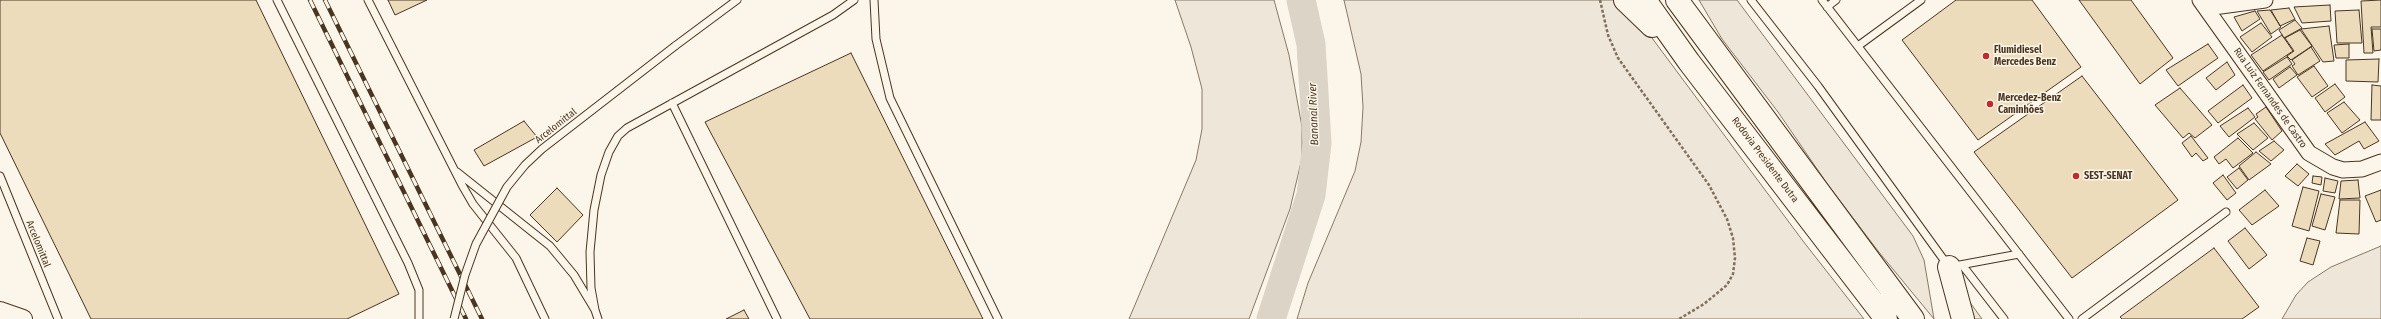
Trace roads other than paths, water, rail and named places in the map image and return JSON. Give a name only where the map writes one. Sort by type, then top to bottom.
[{"type":"highway","points":[[1625,0],[1689,62]]},
{"type":"highway","name":"Rodovia Presidente Dutra","points":[[1645,0],[1689,62],[1886,319]]},
{"type":"highway","points":[[1677,0],[1720,61],[1913,319]]},
{"type":"highway","points":[[1689,0],[1720,61]]},
{"type":"highway","points":[[1956,266],[1963,319]]},
{"type":"street","points":[[2203,4],[2266,0]]},
{"type":"street","name":"Rua Luiz Fernandes de Castro","points":[[2203,4],[2309,153],[2333,167],[2343,170],[2362,169],[2381,162]]},
{"type":"street","points":[[0,311],[23,319]]},
{"type":"lane","points":[[277,0],[408,263],[419,290],[418,319]]},
{"type":"lane","points":[[368,0],[473,204],[516,258],[545,319]]},
{"type":"lane","name":"Arcelomittal","points":[[454,319],[465,275],[476,244],[507,187],[524,165],[542,149],[737,0]]},
{"type":"lane","points":[[598,319],[591,288],[590,252],[594,210],[609,152],[618,136],[627,128],[833,15],[854,0]]},
{"type":"lane","points":[[874,0],[876,39],[881,69],[890,98],[998,319]]},
{"type":"lane","points":[[1751,0],[1956,266],[2004,319]]},
{"type":"lane","points":[[1822,0],[2070,319]]},
{"type":"lane","points":[[1827,6],[1836,0]]},
{"type":"lane","points":[[1858,46],[1921,0]]},
{"type":"lane","points":[[672,103],[777,319]]},
{"type":"lane","points":[[454,169],[550,246],[574,275],[595,310]]},
{"type":"lane","name":"Arcelomittal","points":[[0,176],[58,319]]},
{"type":"lane","points":[[2082,319],[2226,212]]},
{"type":"lane","points":[[1956,266],[2019,254]]},
{"type":"waterway","name":"Bananal River","points":[[1271,319],[1311,195],[1317,143],[1311,44],[1301,0]]},
{"type":"railway","points":[[310,0],[466,319]]},
{"type":"railway","points":[[325,0],[482,319]]},
{"type":"place","name":"Flumidiesel Mercedes Benz","points":[[1986,56]]},
{"type":"place","name":"Mercedez-Benz Caminhões","points":[[1990,104]]},
{"type":"place","name":"SEST-SENAT","points":[[2076,176]]}]
